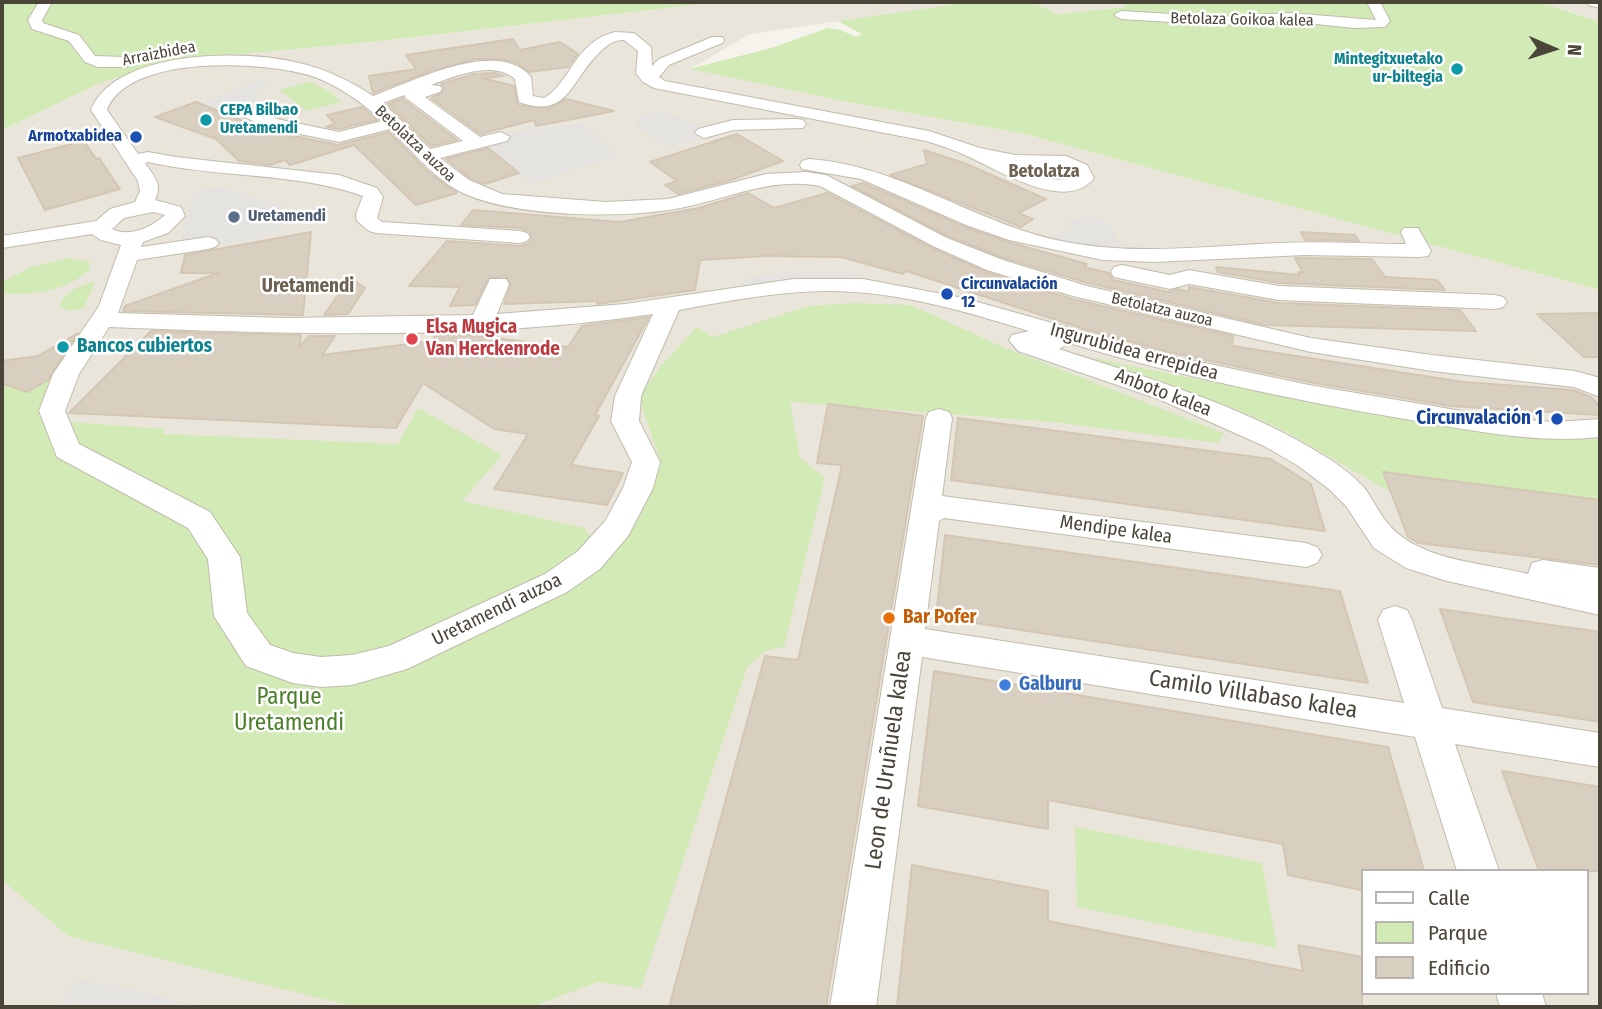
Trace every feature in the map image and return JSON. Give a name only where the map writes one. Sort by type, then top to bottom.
[{"type":"street","name":"Arraizbidea","points":[[45,2],[35,20],[37,26],[74,38],[90,59],[98,62],[125,62],[175,49]]},
{"type":"street","name":"Betolaza Goikoa kalea","points":[[1121,15],[1206,20],[1289,17],[1380,24],[1383,21],[1374,2]]},
{"type":"street","points":[[1593,2],[1600,4]]},
{"type":"street","name":"Betolatza auzoa","points":[[649,79],[644,73],[646,50],[636,40],[622,35],[607,39],[576,68],[562,95],[554,100],[543,102],[526,99],[525,79],[503,63],[449,72],[371,102],[458,184],[484,197],[635,208],[668,205],[743,185],[792,177],[810,177],[826,181],[940,242],[995,265],[1082,291],[1311,345],[1444,365],[1574,379],[1594,384],[1600,389]]},
{"type":"street","points":[[717,40],[664,62],[649,79],[676,88],[929,136],[978,153]]},
{"type":"street","name":"Arraizbidea","points":[[196,46],[271,56],[267,62]]},
{"type":"street","points":[[142,207],[150,191],[148,181],[99,110],[105,94],[113,88],[156,71],[188,63],[231,59],[267,62],[337,80],[371,102]]},
{"type":"street","name":"Betolatza auzoa","points":[[435,89],[412,95],[475,142]]},
{"type":"street","points":[[242,109],[272,123],[339,137],[393,123]]},
{"type":"street","points":[[704,132],[751,124],[870,123]]},
{"type":"street","points":[[419,149],[459,130]]},
{"type":"street","points":[[419,149],[501,137]]},
{"type":"street","points":[[134,160],[148,157],[176,163],[339,181],[370,191],[373,197],[366,214],[367,221],[376,227],[520,237]]},
{"type":"street","name":"Betolatza auzoa","points":[[743,185],[752,178],[780,168],[805,165],[838,167],[884,180],[958,215],[1013,235],[1119,264]]},
{"type":"street","points":[[2,242],[102,226],[114,215],[142,207],[169,208],[174,216],[164,226],[131,246]]},
{"type":"street","points":[[102,226],[104,234],[131,246],[208,243]]},
{"type":"street","points":[[1119,264],[1168,257],[1287,249],[1420,251],[1411,232]]},
{"type":"street","name":"Uretamendi auzoa","points":[[131,246],[116,295],[104,320],[66,374],[52,411],[67,450],[199,520],[224,557],[232,616],[258,656],[293,668],[321,672],[352,670],[395,659],[522,602],[589,560],[617,528],[642,475],[646,462],[625,421],[628,397],[668,306]]},
{"type":"street","points":[[1119,264],[1170,282],[1189,277],[1279,293],[1494,302]]},
{"type":"street","points":[[1164,309],[1170,282]]},
{"type":"street","points":[[482,321],[498,284]]},
{"type":"street","name":"Ingurubidea errepidea","points":[[668,306],[751,290],[827,284],[863,286],[905,292],[1302,394],[1480,423],[1535,429],[1600,428]]},
{"type":"street","points":[[104,320],[209,325],[482,321],[594,315],[668,306]]},
{"type":"street","name":"Anboto kalea","points":[[1212,372],[1175,370],[1038,339],[1021,340],[1027,346],[1155,387],[1261,432],[1329,474],[1354,497],[1376,532],[1393,546],[1424,561],[1454,569]]},
{"type":"street","name":"Leon de Uruñuela kalea","points":[[853,1007],[939,418]]},
{"type":"street","name":"Mendipe kalea","points":[[927,514],[940,507],[958,508],[1306,555]]},
{"type":"street","points":[[1454,569],[1468,562],[1486,563],[1600,580]]},
{"type":"street","points":[[1454,569],[1600,602]]},
{"type":"street","points":[[1395,620],[1477,869]]},
{"type":"street","name":"Camilo Villabaso kalea","points":[[906,640],[1600,750]]},
{"type":"shaded area","points":[[720,2],[945,2],[951,5],[750,34],[690,69],[848,102],[1025,134],[1600,290],[1600,1007],[2,1007],[2,130],[98,84],[166,61],[371,42]]},
{"type":"shaded area","points":[[1031,2],[1125,2],[1125,7],[1059,14]]},
{"type":"shaded area","points":[[1541,2],[1600,2],[1600,22],[1569,11]]},
{"type":"shaded area","points":[[264,79],[273,79],[257,94],[255,103],[230,114],[199,103]]},
{"type":"shaded area","points":[[658,111],[696,125],[723,122],[727,130],[669,148],[635,125],[638,117]]},
{"type":"shaded area","points":[[582,123],[619,156],[531,184],[476,138]]},
{"type":"shaded area","name":"Uretamendi","points":[[220,187],[273,203],[284,202],[280,232],[263,234],[262,239],[178,251],[194,192]]},
{"type":"shaded area","points":[[1090,217],[1112,226],[1117,241],[1136,247],[1127,260],[1094,258],[1041,244],[1055,233],[1075,228],[1068,221]]},
{"type":"shaded area","points":[[801,271],[865,273],[854,280],[806,280],[740,287],[746,277]]},
{"type":"shaded area","points":[[77,979],[210,1007],[57,1007]]},
{"type":"green space","points":[[2,2],[720,2],[371,42],[166,61],[98,84],[2,130]]},
{"type":"green space","points":[[945,2],[1031,2],[1059,14],[1125,7],[1125,2],[1541,2],[1600,22],[1600,290],[1025,134],[848,102],[689,69],[771,48],[828,28],[856,37],[862,34],[838,21],[950,5]]},
{"type":"green space","points":[[310,82],[329,91],[342,102],[307,111],[279,90]]},
{"type":"green space","points":[[69,258],[90,262],[90,269],[61,287],[37,293],[2,293],[2,282],[31,267]]},
{"type":"green space","points":[[95,282],[84,308],[70,311],[60,307],[69,293]]},
{"type":"green space","name":"Parque Uretamendi","points":[[855,303],[911,305],[1003,347],[1224,433],[1218,443],[1053,422],[790,402],[800,458],[825,477],[784,647],[765,651],[747,667],[641,988],[598,982],[531,1007],[356,1007],[68,936],[2,880],[2,380],[66,374],[56,421],[165,429],[162,434],[398,444],[418,408],[502,455],[462,501],[585,528],[605,565],[645,503],[661,462],[639,398],[659,368],[697,327],[713,337],[808,306]]},
{"type":"green space","points":[[1095,358],[1252,390],[1481,430],[1552,438],[1600,439],[1600,500],[1383,472],[1390,491],[1250,415],[1094,360]]},
{"type":"green space","points":[[1075,827],[1262,863],[1277,948],[1077,907]]},
{"type":"building","points":[[513,39],[520,50],[560,42],[578,54],[568,67],[529,72],[517,63],[499,59],[476,59],[431,71],[373,93],[369,76],[416,69],[406,55]]},
{"type":"building","points":[[495,73],[504,76],[482,78],[514,86],[518,105],[549,108],[566,99],[614,111],[536,126],[534,120],[480,134],[431,98],[442,93],[444,88],[441,84],[474,74]]},
{"type":"building","points":[[403,98],[457,140],[431,146],[388,104]]},
{"type":"building","points":[[196,102],[265,130],[338,145],[389,132],[428,172],[457,193],[416,205],[354,145],[290,165],[285,160],[270,165],[239,161],[216,139],[155,117]]},
{"type":"building","points":[[362,107],[377,120],[339,129],[326,127],[335,124],[327,115]]},
{"type":"building","points":[[737,134],[783,161],[728,181],[678,194],[665,185],[677,181],[650,162]]},
{"type":"building","points":[[84,141],[120,189],[45,210],[18,158]]},
{"type":"building","points":[[488,148],[519,173],[485,184],[470,178],[446,159]]},
{"type":"building","points":[[924,150],[964,163],[1046,199],[1018,213],[1033,219],[1021,227],[890,175],[927,164]]},
{"type":"building","points":[[863,183],[965,227],[1087,264],[1084,267],[1109,273],[1113,280],[1169,292],[1179,289],[1188,292],[1189,287],[1279,303],[1460,310],[1476,331],[1265,325],[1088,283],[1004,258],[948,236],[852,186]]},
{"type":"building","points":[[748,193],[774,208],[827,193],[932,248],[986,272],[1072,299],[1233,336],[1232,346],[1463,382],[1573,390],[1591,397],[1600,407],[1600,415],[1450,406],[1309,382],[1168,352],[1084,329],[906,271],[903,274],[841,257],[765,256],[700,260],[695,290],[597,304],[598,301],[504,304],[511,285],[506,276],[488,278],[475,305],[450,306],[460,287],[409,286],[447,241],[520,246],[528,244],[532,239],[529,231],[521,228],[461,225],[473,210],[620,222],[699,208]]},
{"type":"building","points":[[311,232],[303,315],[123,311],[125,306],[218,273],[181,273],[185,255]]},
{"type":"building","points":[[1301,232],[1355,235],[1359,241],[1305,240]]},
{"type":"building","points":[[1295,258],[1372,259],[1385,277],[1437,280],[1445,290],[1279,283],[1218,272],[1216,267],[1299,275],[1298,272],[1303,273]]},
{"type":"building","points":[[350,278],[365,288],[348,314],[324,315]]},
{"type":"building","points":[[1600,313],[1600,357],[1584,357],[1537,314]]},
{"type":"building","points":[[649,317],[571,465],[623,473],[607,505],[494,489],[528,434],[494,429],[423,383],[396,428],[69,413],[151,331],[301,335],[300,347],[309,336],[335,336],[322,355],[432,341],[435,335],[462,334],[568,347],[582,326]]},
{"type":"building","points":[[78,333],[48,380],[27,392],[2,383],[2,361],[38,356]]},
{"type":"building","points":[[828,404],[923,416],[826,1007],[669,1007],[765,656],[798,660],[842,465],[817,463]]},
{"type":"building","points":[[958,418],[1271,459],[1311,484],[1325,531],[951,480]]},
{"type":"building","points":[[1383,472],[1600,500],[1600,565],[1418,543],[1408,537]]},
{"type":"building","points":[[945,535],[1340,591],[1368,683],[936,617]]},
{"type":"building","points":[[1440,609],[1600,632],[1600,722],[1473,702]]},
{"type":"building","points":[[934,671],[1388,747],[1423,869],[1360,869],[1360,890],[1288,875],[1283,844],[1048,800],[1048,829],[918,806]]},
{"type":"building","points":[[1502,771],[1600,787],[1600,871],[1538,869]]},
{"type":"building","points":[[912,865],[1048,891],[1048,921],[1303,971],[1298,945],[1360,957],[1362,1007],[897,1007]]},
{"type":"place","name":"Mintegitxuetako ur-biltegia","points":[[1457,69]]},
{"type":"place","name":"CEPA Bilbao Uretamendi","points":[[206,120]]},
{"type":"place","name":"Armotxabidea","points":[[136,137]]},
{"type":"place","name":"Uretamendi","points":[[234,217]]},
{"type":"place","name":"Circunvalación 12","points":[[947,294]]},
{"type":"place","name":"Elsa Mugica Van Herckenrode","points":[[412,339]]},
{"type":"place","name":"Bancos cubiertos","points":[[63,347]]},
{"type":"place","name":"Circunvalación 1","points":[[1557,419]]},
{"type":"place","name":"Bar Pofer","points":[[889,618]]},
{"type":"place","name":"Galburu","points":[[1005,685]]},
{"type":"district","name":"Betolatza","points":[[1044,172]]},
{"type":"district","name":"Uretamendi","points":[[308,287]]}]
